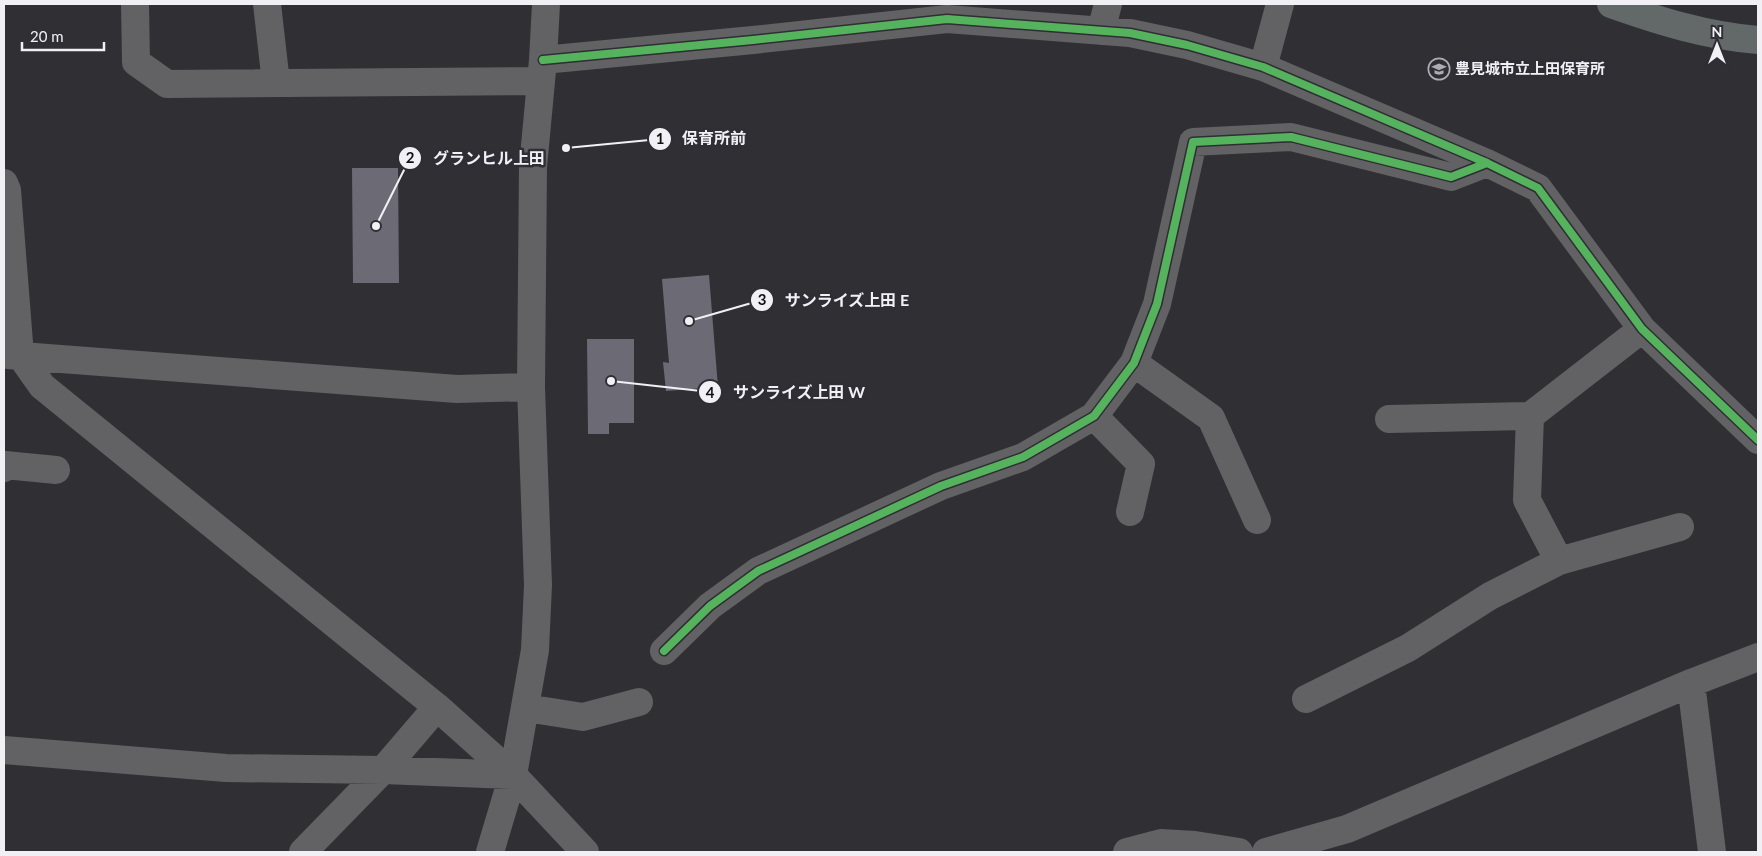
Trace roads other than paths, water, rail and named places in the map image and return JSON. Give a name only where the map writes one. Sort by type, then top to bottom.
[{"type":"main road","points":[[1611,4],[1701,32],[1758,40]]},
{"type":"street","points":[[135,4],[136,62],[167,84],[276,83],[542,71],[743,42],[873,15],[1101,30],[1130,33],[1187,46],[1263,67],[1487,162],[1538,188],[1642,328],[1758,440]]},
{"type":"street","points":[[267,4],[276,83]]},
{"type":"street","points":[[490,852],[513,775],[535,650],[538,585],[531,387],[533,167],[546,4]]},
{"type":"street","points":[[1101,30],[1108,4]]},
{"type":"street","points":[[1263,67],[1280,4]]},
{"type":"street","points":[[664,651],[710,606],[758,571],[941,486],[1023,457],[1094,416],[1134,362],[1157,304],[1193,142],[1291,137],[1451,177],[1487,162]]},
{"type":"street","points":[[4,183],[7,190],[12,355],[42,386],[437,707],[513,775],[585,852]]},
{"type":"street","points":[[1389,419],[1530,416],[1642,328]]},
{"type":"street","points":[[12,355],[457,389],[531,387]]},
{"type":"street","points":[[1134,362],[1211,418],[1257,520]]},
{"type":"street","points":[[1094,416],[1141,464],[1130,512]]},
{"type":"street","points":[[1530,416],[1527,500],[1559,561]]},
{"type":"street","points":[[4,468],[5,466],[56,470]]},
{"type":"street","points":[[1306,699],[1408,648],[1490,596],[1559,561],[1680,527]]},
{"type":"street","points":[[1266,852],[1347,829],[1691,683],[1758,657]]},
{"type":"street","points":[[1691,683],[1712,852]]},
{"type":"street","points":[[526,708],[583,717],[639,702]]},
{"type":"street","points":[[303,852],[383,770],[437,707]]},
{"type":"street","points":[[4,750],[226,768],[383,770],[513,775]]},
{"type":"street","points":[[1127,852],[1162,843],[1195,845],[1239,852]]},
{"type":"place","name":"豊見城市立上田保育所","points":[[1439,69]]},
{"type":"place","name":"保育所前","points":[[566,148]]},
{"type":"place","name":"グランヒル上田","points":[[376,226]]},
{"type":"place","name":"サンライズ上田 E","points":[[689,321]]},
{"type":"place","name":"サンライズ上田 W","points":[[611,381]]}]
